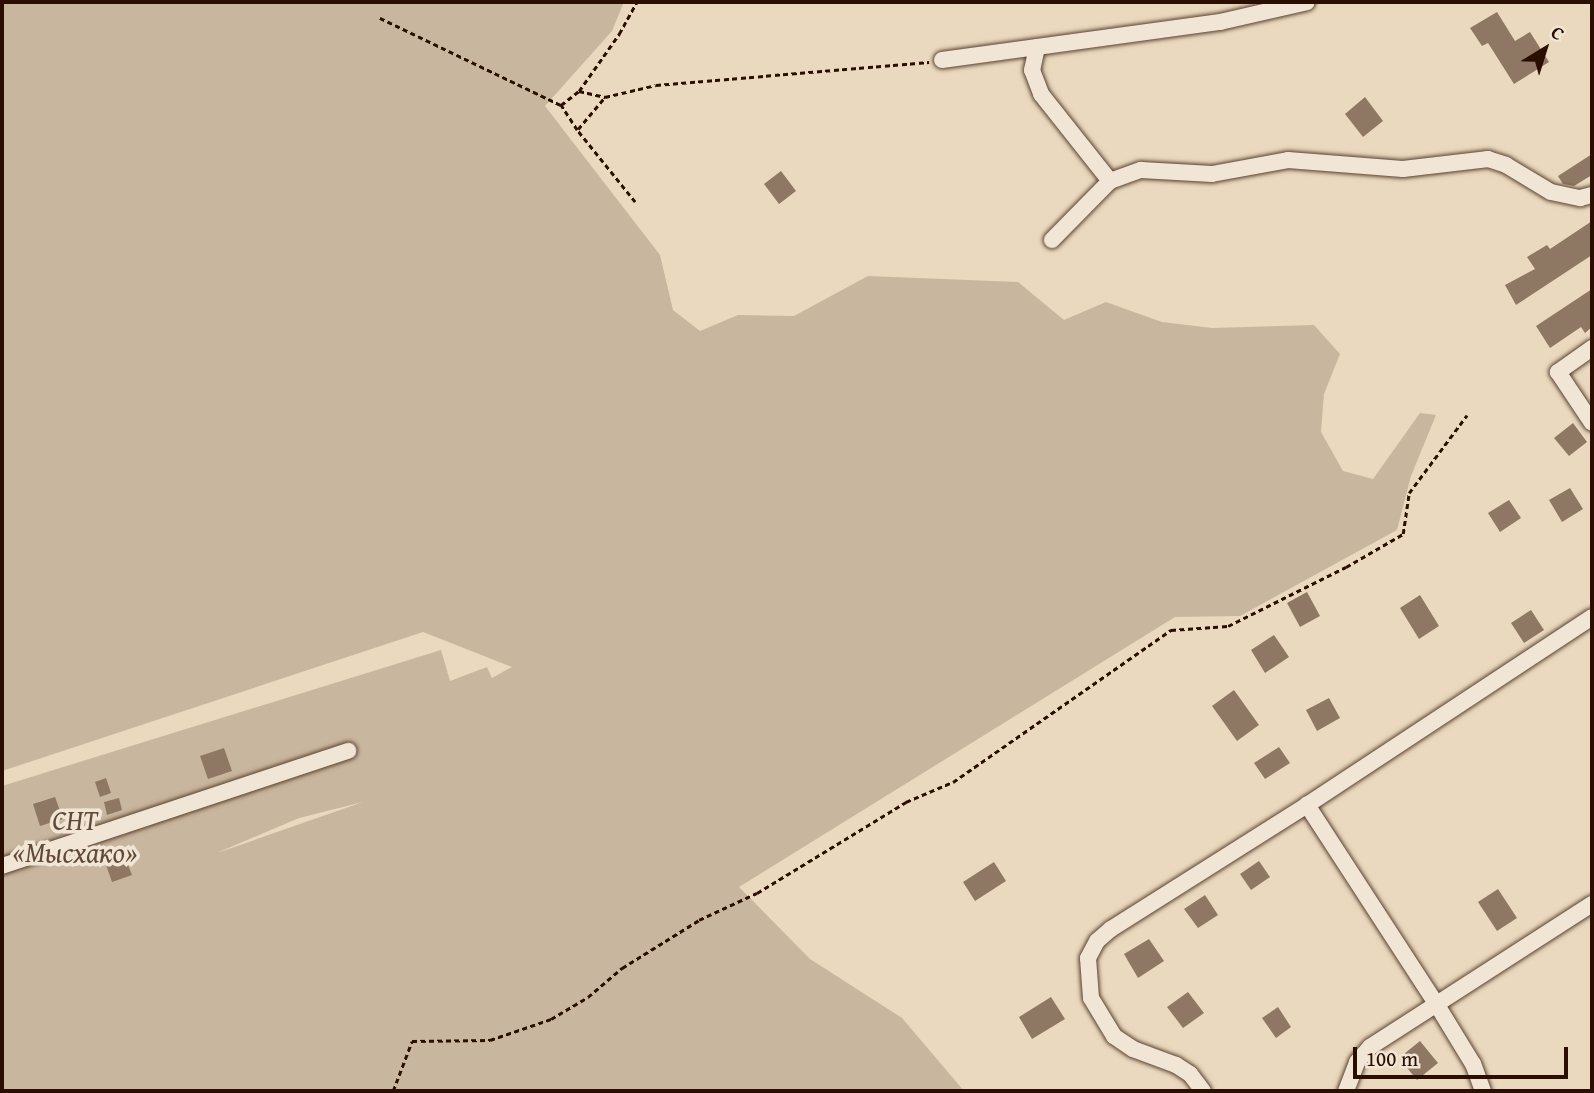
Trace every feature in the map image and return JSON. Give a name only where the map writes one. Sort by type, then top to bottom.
[{"type":"street","points":[[942,60],[1220,22],[1307,2]]},
{"type":"street","points":[[1037,47],[1032,70],[1041,94],[1111,181]]},
{"type":"street","points":[[1052,240],[1111,181],[1141,170],[1204,174],[1288,160],[1403,169],[1488,159],[1512,168],[1551,192],[1580,198],[1592,195]]},
{"type":"street","points":[[1592,348],[1558,372],[1592,423]]},
{"type":"street","points":[[1203,1091],[1190,1074],[1177,1065],[1133,1049],[1114,1036],[1100,1018],[1091,998],[1088,958],[1097,941],[1111,929],[1307,805],[1592,617]]},
{"type":"street","points":[[2,866],[348,751]]},
{"type":"street","points":[[1307,805],[1437,1005],[1473,1064],[1483,1091]]},
{"type":"street","points":[[1346,1091],[1357,1062],[1370,1047],[1592,904]]},
{"type":"path","points":[[561,105],[579,91],[619,34],[637,2]]},
{"type":"path","points":[[380,18],[561,105],[577,130],[635,202]]},
{"type":"path","points":[[579,91],[605,97],[656,85],[942,60]]},
{"type":"path","points":[[577,130],[605,97]]},
{"type":"path","points":[[393,1091],[412,1041],[490,1040],[551,1019],[588,997],[622,968],[699,920],[757,893],[906,802],[953,782],[1171,630],[1228,626],[1403,534],[1409,493],[1467,415]]},
{"type":"green space","name":"СНТ «Мысхако»","points":[[2,2],[624,2],[612,31],[545,106],[660,255],[673,310],[700,331],[738,315],[794,316],[868,276],[1018,282],[1064,320],[1106,302],[1162,322],[1212,328],[1314,325],[1340,354],[1324,394],[1321,432],[1343,471],[1373,479],[1420,413],[1436,415],[1411,476],[1397,530],[1240,616],[1175,617],[739,887],[810,959],[902,1018],[964,1091],[2,1091],[2,786],[441,650],[450,681],[487,667],[492,678],[512,667],[423,632],[2,771]],"holes":[[[363,802],[219,852],[299,818]]]},
{"type":"building","points":[[1497,12],[1515,41],[1530,32],[1549,62],[1514,84],[1488,43],[1482,46],[1470,28]]},
{"type":"building","points":[[1365,97],[1383,121],[1363,137],[1345,114]]},
{"type":"building","points":[[1592,154],[1592,175],[1574,186],[1563,184],[1558,176]]},
{"type":"building","points":[[781,171],[796,191],[779,204],[764,184]]},
{"type":"building","points":[[1592,221],[1592,255],[1516,305],[1505,285],[1535,269],[1527,257],[1547,245],[1550,249]]},
{"type":"building","points":[[1592,289],[1592,327],[1585,333],[1581,327],[1550,348],[1536,326]]},
{"type":"building","points":[[1573,423],[1587,442],[1569,456],[1554,438]]},
{"type":"building","points":[[1570,488],[1583,509],[1562,522],[1549,500]]},
{"type":"building","points":[[1509,500],[1521,518],[1500,532],[1488,513]]},
{"type":"building","points":[[1307,592],[1320,616],[1300,627],[1287,603]]},
{"type":"building","points":[[1420,595],[1439,626],[1419,639],[1400,608]]},
{"type":"building","points":[[1531,610],[1544,630],[1524,643],[1511,623]]},
{"type":"building","points":[[1274,635],[1289,657],[1265,673],[1251,650]]},
{"type":"building","points":[[1234,690],[1259,725],[1237,741],[1212,706]]},
{"type":"building","points":[[1329,698],[1340,718],[1317,731],[1306,710]]},
{"type":"building","points":[[1279,747],[1290,763],[1265,779],[1254,763]]},
{"type":"building","points":[[224,748],[232,771],[208,779],[200,756]]},
{"type":"building","points":[[106,778],[111,793],[100,797],[95,782]]},
{"type":"building","points":[[55,797],[63,819],[40,826],[33,804]]},
{"type":"building","points":[[119,798],[122,810],[107,815],[104,802]]},
{"type":"building","points":[[123,853],[132,875],[112,882],[104,859]]},
{"type":"building","points":[[1259,861],[1270,877],[1251,890],[1240,874]]},
{"type":"building","points":[[994,862],[1006,881],[975,901],[963,882]]},
{"type":"building","points":[[1498,889],[1517,918],[1497,931],[1478,902]]},
{"type":"building","points":[[1205,895],[1218,915],[1198,928],[1184,909]]},
{"type":"building","points":[[1149,939],[1164,961],[1138,978],[1124,954]]},
{"type":"building","points":[[1188,992],[1204,1013],[1183,1028],[1167,1007]]},
{"type":"building","points":[[1051,997],[1065,1019],[1032,1039],[1019,1017]]},
{"type":"building","points":[[1278,1007],[1291,1027],[1276,1038],[1262,1018]]},
{"type":"building","points":[[1420,1041],[1438,1063],[1417,1080],[1399,1058]]}]
